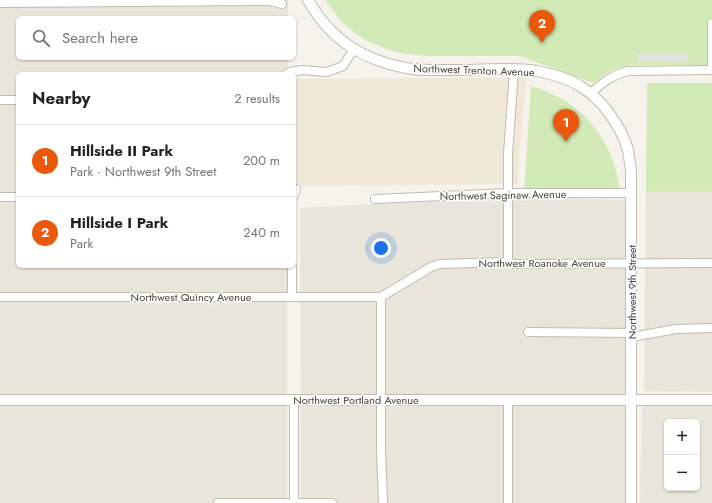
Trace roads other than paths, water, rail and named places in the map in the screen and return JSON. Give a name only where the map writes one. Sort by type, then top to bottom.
[{"type":"street","name":"Northwest Trenton Avenue","points":[[308,0],[321,21],[329,30],[353,50],[371,58],[408,68],[424,70],[536,71],[579,85],[590,93]]},
{"type":"street","points":[[0,3],[270,1],[282,4]]},
{"type":"street","points":[[590,93],[605,80],[617,74],[628,71],[712,70],[712,23]]},
{"type":"street","points":[[290,72],[302,70],[327,72],[343,66],[353,50]]},
{"type":"street","points":[[508,262],[508,154],[514,70]]},
{"type":"street","name":"Northwest 9th Street","points":[[590,93],[603,106],[615,122],[625,141],[631,171],[631,503]]},
{"type":"street","points":[[0,100],[16,100]]},
{"type":"street","name":"Northwest Saginaw Avenue","points":[[375,199],[508,193],[632,193]]},
{"type":"street","points":[[0,197],[16,197]]},
{"type":"street","name":"Northwest Roanoke Avenue","points":[[381,297],[431,267],[440,264],[508,262],[514,264],[712,263]]},
{"type":"street","points":[[292,268],[292,297]]},
{"type":"street","points":[[381,297],[383,503]]},
{"type":"street","name":"Northwest Quincy Avenue","points":[[0,298],[381,297]]},
{"type":"street","points":[[528,332],[632,335],[676,328],[712,328]]},
{"type":"street","name":"Northwest Portland Avenue","points":[[0,400],[712,400]]},
{"type":"street","points":[[294,400],[294,503]]},
{"type":"street","points":[[508,400],[508,503]]},
{"type":"street","points":[[218,503],[332,503]]},
{"type":"place","name":"Hillside I Park","points":[[542,43]]},
{"type":"place","name":"Hillside II Park","points":[[566,142]]}]
